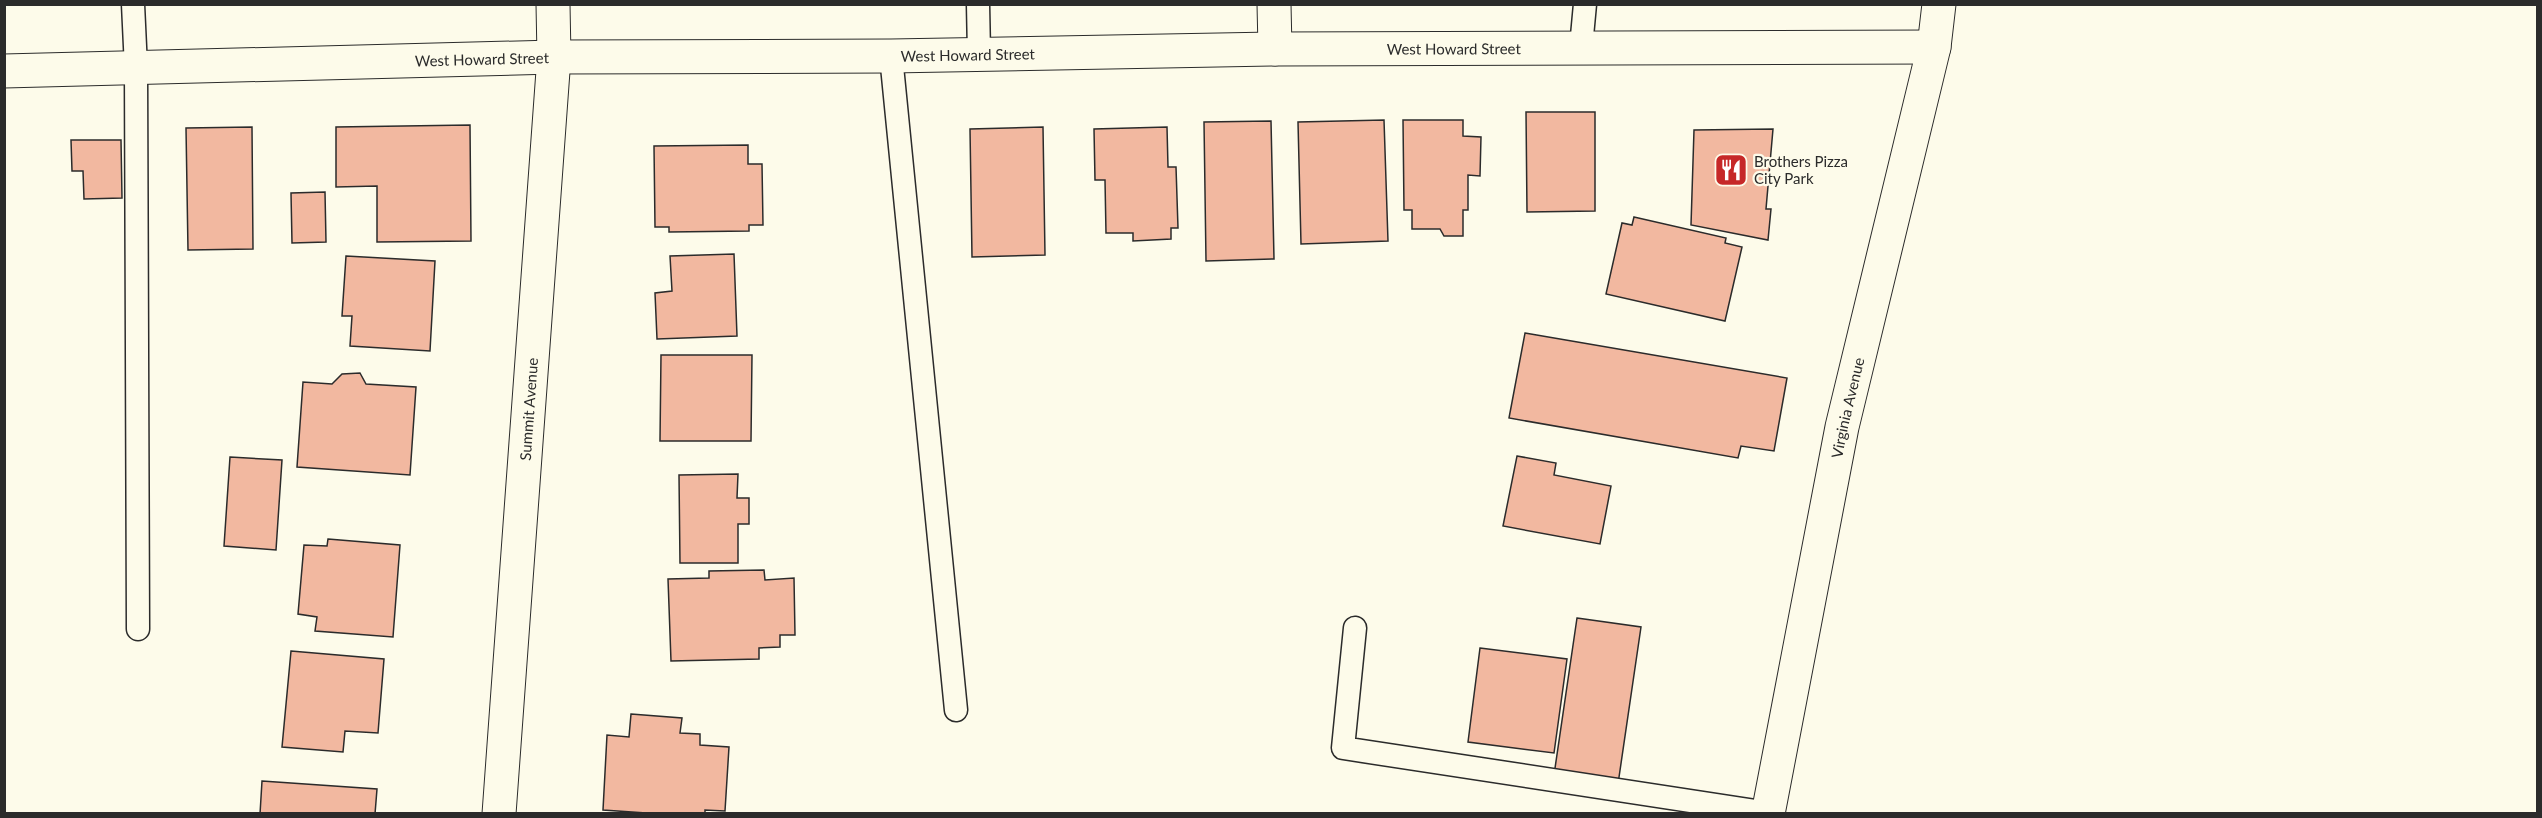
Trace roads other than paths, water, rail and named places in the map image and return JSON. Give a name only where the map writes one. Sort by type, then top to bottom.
[{"type":"street","name":"Summit Avenue","points":[[499,813],[554,57],[553,4]]},
{"type":"street","points":[[1274,4],[1275,49]]},
{"type":"street","name":"Virginia Avenue","points":[[1769,813],[1842,427],[1934,47],[1939,4]]},
{"type":"street","points":[[1934,47],[1950,4]]},
{"type":"street","name":"West Howard Street","points":[[4,71],[554,57],[891,56],[1275,49],[1934,47]]},
{"type":"lane","points":[[133,4],[136,68],[138,629]]},
{"type":"lane","points":[[978,4],[979,54]]},
{"type":"lane","points":[[1581,47],[1586,4]]},
{"type":"lane","points":[[891,56],[956,710]]},
{"type":"lane","points":[[1355,628],[1343,748],[1769,813]]},
{"type":"place","name":"Brothers Pizza City Park","points":[[1731,170]]}]
